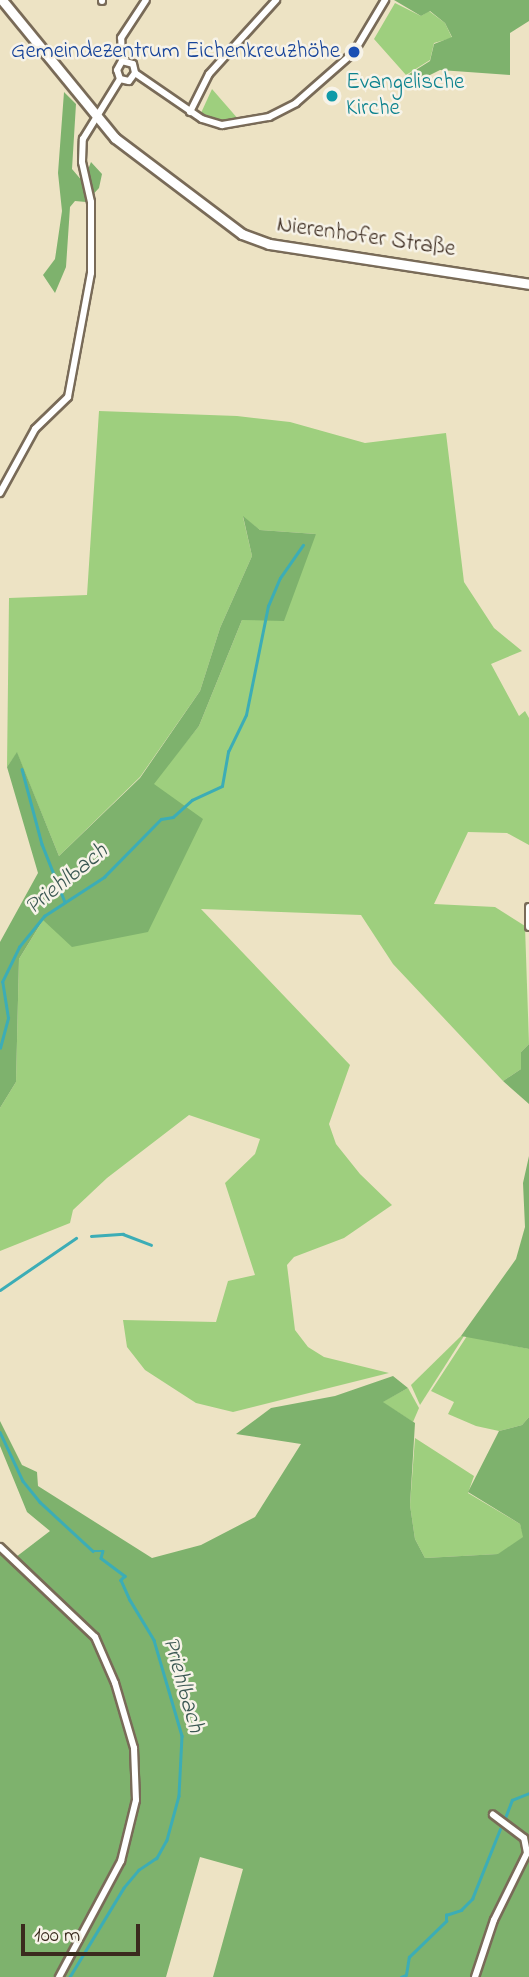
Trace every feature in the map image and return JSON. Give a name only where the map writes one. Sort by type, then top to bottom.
[{"type":"street","name":"Nierenhofer Straße","points":[[2,0],[95,117],[140,161],[256,241],[529,284]]},
{"type":"street","points":[[120,79],[117,70],[122,61],[121,38],[146,0]]},
{"type":"street","points":[[190,113],[209,74],[276,0]]},
{"type":"street","points":[[122,61],[133,64],[135,73],[190,113],[222,125],[246,124],[296,103],[354,52],[385,0]]},
{"type":"street","points":[[120,79],[129,81],[135,73]]},
{"type":"street","points":[[0,493],[35,429],[63,405],[70,388],[91,273],[91,202],[81,151],[86,127],[120,79]]},
{"type":"street","points":[[529,907],[529,927]]},
{"type":"street","points":[[0,1547],[86,1627],[102,1649],[131,1735],[136,1766],[136,1800],[121,1861],[59,1977]]},
{"type":"street","points":[[475,1977],[494,1920],[527,1853],[524,1839],[493,1815]]},
{"type":"green space","points":[[394,0],[529,0],[529,21],[510,33],[510,75],[440,70],[412,84],[406,76],[430,61],[434,44],[452,37],[445,23],[430,11],[421,16]]},
{"type":"green space","points":[[395,3],[421,16],[429,11],[445,23],[452,38],[434,43],[430,60],[406,75],[374,39]]},
{"type":"green space","points":[[212,89],[239,120],[222,121],[201,113]]},
{"type":"green space","points":[[64,92],[76,104],[72,169],[83,182],[91,162],[102,174],[99,188],[86,202],[75,201],[70,207],[66,267],[55,293],[43,275],[55,259],[62,211],[58,173]]},
{"type":"green space","points":[[99,411],[237,416],[290,422],[365,443],[446,433],[464,582],[494,628],[522,651],[491,664],[519,716],[525,711],[529,718],[529,845],[507,833],[468,832],[434,904],[495,907],[525,926],[529,1044],[521,1052],[521,1069],[503,1081],[393,964],[361,915],[201,909],[350,1065],[329,1124],[336,1144],[360,1174],[392,1205],[344,1238],[294,1257],[287,1265],[295,1330],[308,1347],[324,1357],[389,1373],[233,1412],[196,1403],[145,1370],[127,1347],[123,1320],[216,1322],[228,1281],[255,1275],[225,1183],[255,1154],[260,1139],[189,1115],[107,1178],[73,1210],[70,1223],[0,1251],[0,1108],[16,1082],[19,959],[43,920],[199,726],[242,620],[316,534],[260,530],[243,517],[252,556],[220,628],[200,691],[140,777],[59,856],[17,753],[7,767],[9,598],[87,595]]},
{"type":"green space","points":[[243,516],[260,530],[316,534],[284,621],[242,620],[199,726],[154,784],[203,819],[148,932],[72,947],[43,920],[19,959],[16,1082],[0,1108],[0,942],[38,873],[7,767],[17,752],[59,856],[140,778],[200,691],[220,628],[252,556]]},
{"type":"green space","points":[[529,1044],[529,1104],[503,1081],[521,1069],[521,1052]]},
{"type":"green space","points":[[529,1156],[529,1349],[461,1336],[516,1259],[525,1227],[523,1183]]},
{"type":"green space","points":[[464,1336],[420,1405],[411,1385]]},
{"type":"green space","points":[[467,1336],[529,1349],[529,1417],[522,1425],[499,1431],[476,1426],[448,1414],[454,1402],[431,1391]]},
{"type":"green space","points":[[393,1376],[408,1388],[383,1402],[415,1423],[410,1505],[415,1539],[425,1558],[498,1554],[523,1537],[520,1524],[468,1492],[499,1431],[522,1425],[529,1417],[529,1977],[213,1977],[243,1869],[200,1857],[166,1977],[0,1977],[0,1542],[16,1557],[50,1531],[27,1512],[0,1446],[0,1421],[22,1465],[37,1472],[38,1486],[152,1558],[201,1545],[255,1517],[301,1444],[236,1434],[271,1408],[335,1396]]},
{"type":"green space","points":[[408,1388],[419,1408],[413,1422],[382,1402]]},
{"type":"green space","points":[[415,1438],[474,1476],[468,1493],[520,1524],[524,1537],[499,1554],[425,1558],[415,1539],[410,1505]]},
{"type":"waterway","name":"Priehlbach","points":[[0,1048],[8,1018],[2,982],[19,947],[44,916],[104,877],[161,819],[173,817],[192,800],[222,786],[228,752],[246,715],[268,606],[280,578],[303,545]]},
{"type":"waterway","points":[[22,769],[42,844],[65,902]]},
{"type":"waterway","points":[[91,1236],[123,1234],[151,1245]]},
{"type":"waterway","points":[[0,1290],[76,1238]]},
{"type":"waterway","name":"Priehlbach","points":[[0,1432],[23,1481],[40,1502],[93,1551],[103,1551],[101,1558],[125,1576],[121,1580],[130,1600],[154,1640],[182,1736],[179,1796],[167,1840],[157,1858],[139,1870],[124,1888],[70,1977]]},
{"type":"waterway","points":[[505,1818],[512,1800],[529,1793]]},
{"type":"waterway","points":[[401,1977],[406,1975],[409,1957],[446,1921],[446,1915],[461,1910],[472,1899],[500,1829]]},
{"type":"place","name":"Gemeindezentrum Eichenkreuzhöhe","points":[[354,52]]},
{"type":"place","name":"Evangelische Kirche","points":[[332,96]]}]
